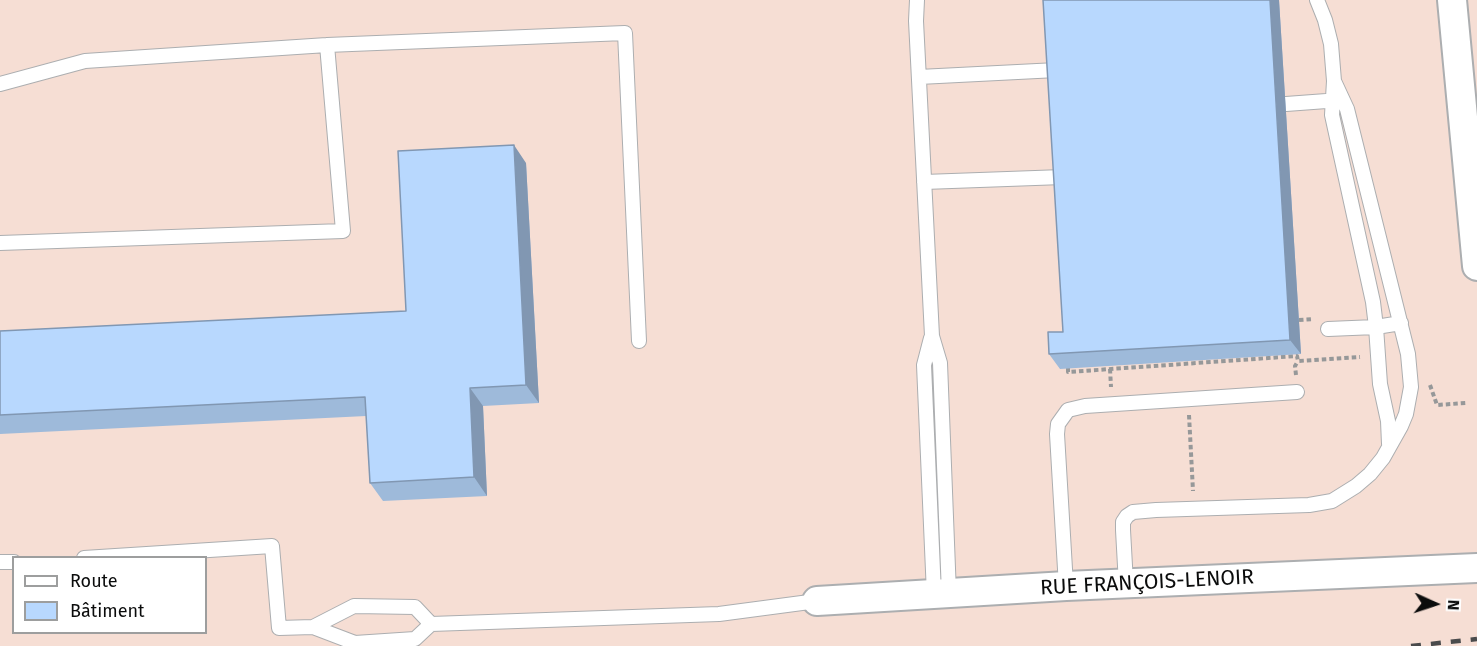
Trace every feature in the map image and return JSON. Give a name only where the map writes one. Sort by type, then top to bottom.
[{"type":"street","points":[[1452,0],[1477,266]]},
{"type":"street","name":"RUE FRANÇOIS-LENOIR","points":[[817,601],[1066,586],[1477,568]]},
{"type":"lane","points":[[917,0],[916,21],[932,336],[924,365],[941,594]]},
{"type":"lane","points":[[1126,584],[1123,522],[1133,512],[1322,504],[1332,501],[1370,474],[1389,446],[1406,414],[1411,387],[1410,362],[1347,109],[1338,100],[1329,36],[1317,0]]},
{"type":"lane","points":[[0,84],[85,60],[327,45],[625,33],[639,340]]},
{"type":"lane","points":[[0,243],[343,231],[327,45]]},
{"type":"lane","points":[[919,77],[1057,70]]},
{"type":"lane","points":[[1286,104],[1338,100]]},
{"type":"lane","points":[[1338,100],[1332,115],[1367,273],[1376,327],[1380,384],[1388,421],[1389,446]]},
{"type":"lane","points":[[924,182],[1063,177]]},
{"type":"lane","points":[[1325,324],[1376,327],[1401,323]]},
{"type":"lane","points":[[1066,586],[1057,434],[1058,424],[1068,410],[1085,406],[1297,392]]},
{"type":"lane","points":[[115,556],[272,546],[279,628],[313,627],[355,643],[415,639],[431,624],[719,614],[817,601]]},
{"type":"lane","points":[[313,627],[354,606],[415,607],[431,624]]},
{"type":"path","points":[[1299,320],[1325,324]]},
{"type":"path","points":[[1068,368],[1068,372],[1297,356],[1298,361],[1361,357]]},
{"type":"path","points":[[1430,384],[1437,405],[1466,403]]},
{"type":"path","points":[[1189,412],[1192,477]]},
{"type":"shaded area","points":[[0,0],[1477,0],[1477,646],[0,646]]},
{"type":"building","points":[[1043,0],[1270,0],[1290,340],[1049,354],[1048,332],[1063,332]]},
{"type":"building","points":[[514,145],[526,385],[470,388],[474,477],[370,483],[365,397],[0,415],[0,331],[406,311],[398,151]]},
{"type":"railway","points":[[1411,646],[1477,639]]}]
